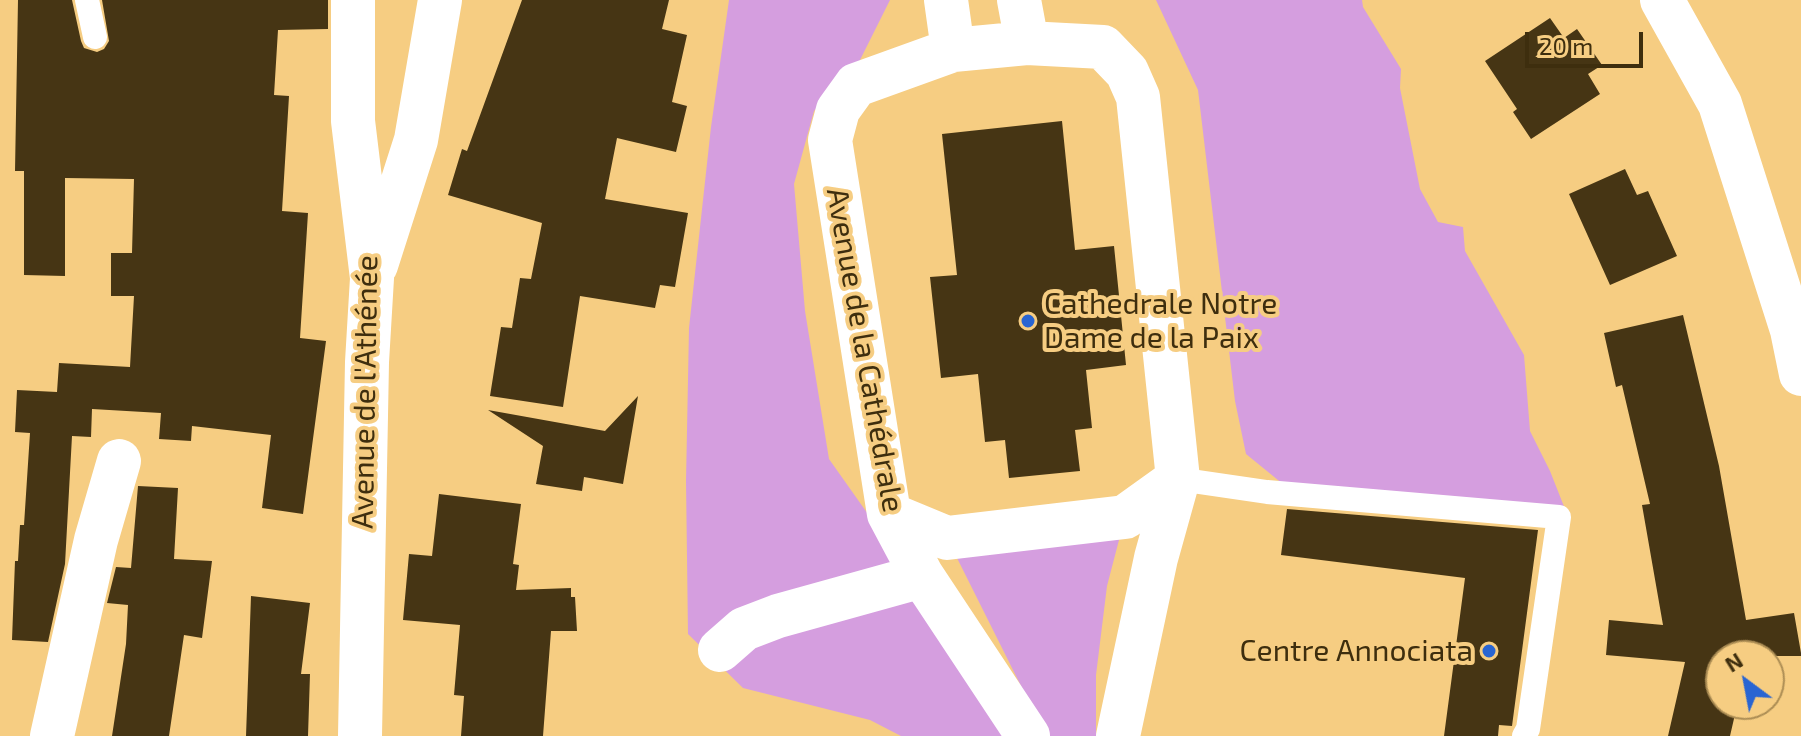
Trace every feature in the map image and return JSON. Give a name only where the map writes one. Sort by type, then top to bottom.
[{"type":"street","name":"Avenue de l'Athénée","points":[[353,0],[353,121],[372,278],[367,362],[360,736]]},
{"type":"street","points":[[372,278],[416,140],[440,0]]},
{"type":"street","points":[[946,0],[953,50]]},
{"type":"street","points":[[1019,0],[1027,43]]},
{"type":"street","points":[[1662,0],[1720,104],[1792,330],[1801,374]]},
{"type":"street","name":"Avenue de la Cathédrale","points":[[1028,736],[922,576],[889,514],[830,140],[838,110],[856,85],[953,50],[1027,43],[1103,47],[1127,72],[1138,97],[1178,479]]},
{"type":"street","points":[[52,736],[96,540],[119,461]]},
{"type":"street","points":[[889,514],[947,538],[1125,517],[1178,479]]},
{"type":"street","points":[[1118,736],[1156,558],[1178,479]]},
{"type":"street","points":[[720,650],[744,629],[767,620],[922,576]]},
{"type":"lane","points":[[87,0],[95,37]]},
{"type":"lane","points":[[1178,479],[1267,492],[1559,517],[1528,729],[1524,736]]},
{"type":"shaded area","points":[[729,0],[890,0],[858,64],[814,111],[794,184],[805,311],[829,459],[1025,736],[901,736],[870,720],[743,688],[688,634],[686,481],[689,328],[711,127]]},
{"type":"shaded area","points":[[1156,0],[1362,0],[1363,7],[1401,69],[1400,88],[1420,189],[1438,222],[1463,227],[1465,251],[1524,355],[1530,431],[1565,509],[1289,489],[1246,454],[1235,401],[1198,90]]},
{"type":"shaded area","points":[[1125,517],[1107,586],[1096,675],[1096,736],[1046,736],[947,538]]},
{"type":"building","points":[[18,0],[72,0],[84,48],[97,52],[104,49],[109,41],[102,0],[328,0],[328,29],[278,30],[274,95],[289,96],[282,211],[308,213],[300,338],[326,341],[303,514],[262,508],[271,435],[192,426],[191,441],[159,439],[161,413],[92,409],[91,437],[72,436],[65,564],[48,642],[12,640],[15,561],[18,561],[20,525],[24,525],[30,433],[15,432],[17,390],[57,392],[59,363],[130,367],[134,296],[111,296],[111,253],[132,253],[134,179],[65,178],[65,276],[24,275],[24,171],[15,171]]},
{"type":"building","points":[[522,0],[669,0],[662,29],[687,35],[672,102],[687,106],[676,152],[617,138],[605,199],[688,213],[675,287],[660,285],[655,308],[580,296],[563,407],[490,396],[501,327],[512,328],[520,278],[531,279],[542,223],[448,195],[462,149],[467,151]]},
{"type":"building","points":[[1550,18],[1564,38],[1577,29],[1602,65],[1588,74],[1600,94],[1531,139],[1513,112],[1517,109],[1485,61]]},
{"type":"building","name":"Cathedrale Notre Dame de la Paix","points":[[1062,121],[1075,250],[1114,246],[1126,365],[1086,370],[1092,428],[1075,430],[1080,471],[1009,478],[1005,440],[985,442],[978,374],[941,378],[930,277],[957,275],[942,134]]},
{"type":"building","points":[[1625,169],[1637,195],[1648,191],[1677,256],[1610,285],[1569,194]]},
{"type":"building","points":[[1683,315],[1719,466],[1746,620],[1794,613],[1801,656],[1785,656],[1785,640],[1705,640],[1705,720],[1734,720],[1730,736],[1668,736],[1685,662],[1606,655],[1609,620],[1663,625],[1642,505],[1650,504],[1622,385],[1616,387],[1604,333]]},
{"type":"building","points":[[638,396],[623,484],[584,477],[582,491],[536,484],[543,446],[488,410],[605,431]]},
{"type":"building","points":[[138,486],[178,488],[174,559],[212,561],[202,638],[184,635],[169,736],[112,736],[126,644],[128,605],[107,603],[116,567],[131,568]]},
{"type":"building","points":[[439,494],[521,504],[513,564],[519,565],[516,590],[571,588],[571,597],[575,597],[577,631],[551,631],[543,736],[461,736],[464,696],[454,695],[460,625],[403,620],[409,554],[432,556]]},
{"type":"building","name":"Centre Annociata","points":[[1287,509],[1538,530],[1512,726],[1499,725],[1498,736],[1444,736],[1465,578],[1281,555]]},
{"type":"building","points":[[251,596],[310,603],[301,674],[310,674],[308,736],[246,736]]},
{"type":"place","name":"Cathedrale Notre Dame de la Paix","points":[[1028,321]]},
{"type":"place","name":"Centre Annociata","points":[[1489,651]]}]
